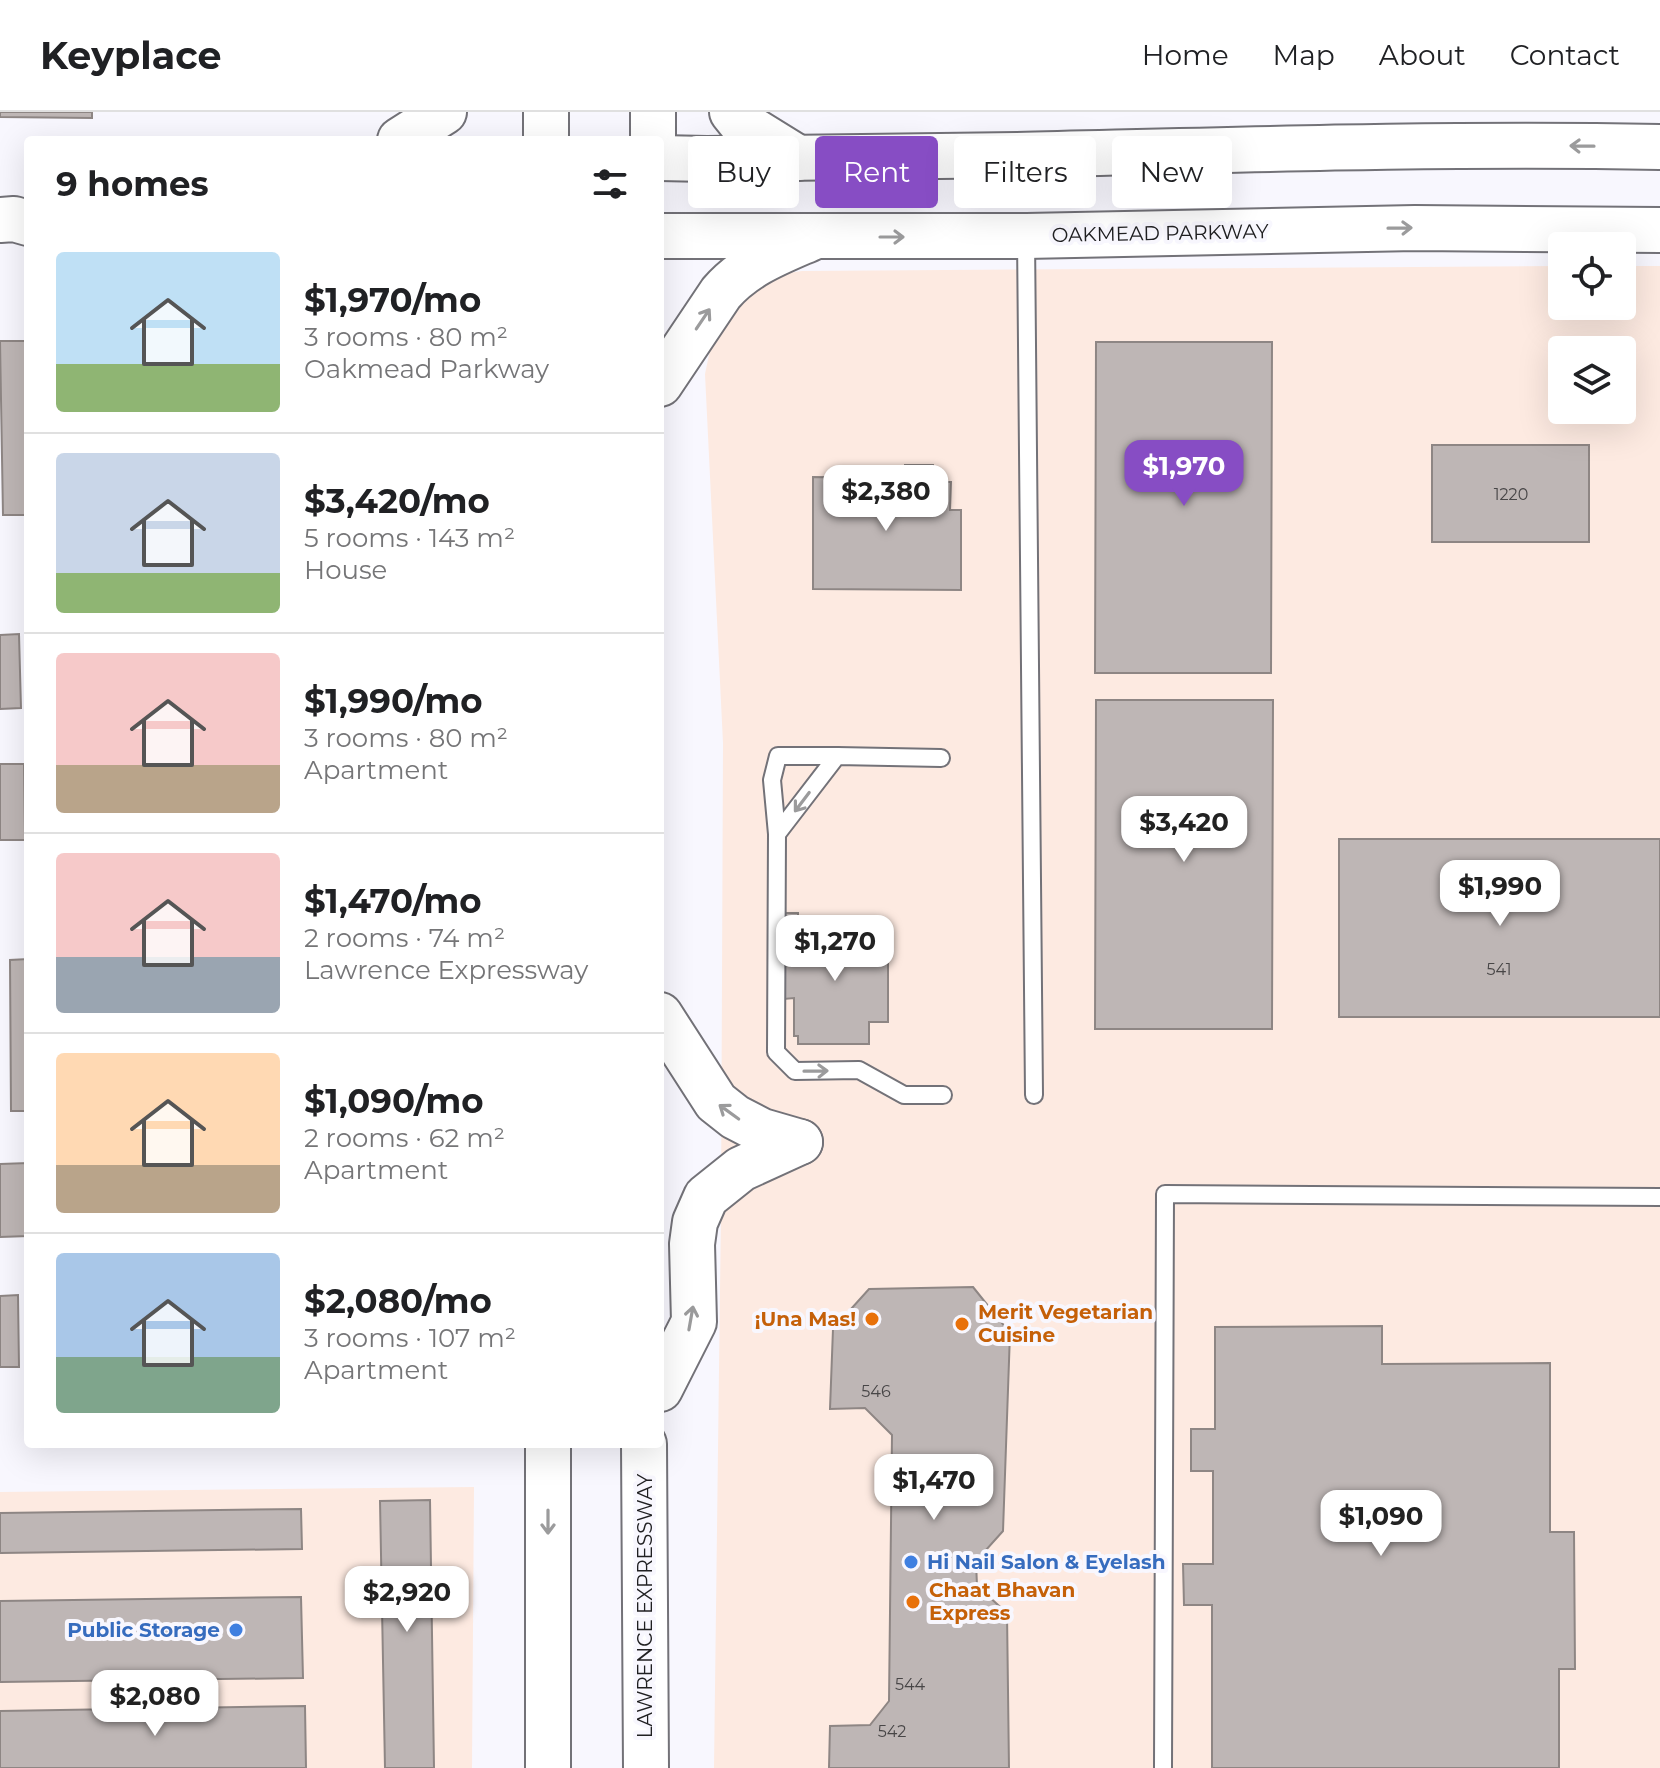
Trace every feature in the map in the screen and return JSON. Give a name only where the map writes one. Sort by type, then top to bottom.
[{"type":"main road","points":[[406,136],[444,112]]},
{"type":"main road","points":[[546,112],[546,136]]},
{"type":"main road","points":[[653,112],[653,136]]},
{"type":"main road","points":[[732,112],[740,122],[763,136]]},
{"type":"main road","points":[[799,158],[1327,147],[1660,147]]},
{"type":"main road","points":[[664,158],[688,158]]},
{"type":"main road","name":"OAKMEAD PARKWAY","points":[[664,236],[1026,236],[1415,228],[1660,230]]},
{"type":"main road","points":[[664,378],[731,281],[755,264],[814,237]]},
{"type":"main road","points":[[664,1021],[716,1102],[735,1117],[762,1131],[800,1142],[741,1169],[706,1197],[695,1222],[692,1244],[694,1322],[664,1381]]},
{"type":"main road","points":[[548,1448],[548,1768]]},
{"type":"main road","name":"LAWRENCE EXPRESSWAY","points":[[644,1448],[646,1768]]},
{"type":"lane","points":[[1026,236],[1034,1095]]},
{"type":"lane","points":[[941,758],[778,756],[772,780],[777,834],[776,1052],[795,1071],[859,1070],[904,1095],[943,1095]]},
{"type":"lane","points":[[777,834],[837,756]]},
{"type":"lane","points":[[1163,1768],[1165,1194],[1660,1197]]},
{"type":"shaded area","points":[[1548,266],[1548,320],[1636,320],[1636,266],[1660,266],[1660,1768],[714,1768],[723,743],[705,374],[719,326],[747,293],[781,274],[802,271]]},
{"type":"shaded area","name":"Public Storage","points":[[474,1487],[472,1768],[0,1768],[0,1492]]},
{"type":"building","points":[[0,112],[92,112],[92,118],[0,117]]},
{"type":"building","points":[[0,341],[24,341],[24,515],[3,515]]},
{"type":"building","points":[[1096,342],[1272,342],[1271,673],[1095,673]]},
{"type":"building","points":[[1432,445],[1589,445],[1589,542],[1432,542]]},
{"type":"building","points":[[905,465],[933,465],[933,482],[951,482],[950,510],[961,510],[961,590],[813,589],[813,477],[905,478]]},
{"type":"building","points":[[19,634],[21,708],[0,709],[0,635]]},
{"type":"building","points":[[1096,700],[1273,700],[1272,1029],[1095,1029]]},
{"type":"building","points":[[0,764],[24,764],[24,840],[0,840]]},
{"type":"building","points":[[1339,839],[1660,839],[1660,1017],[1339,1017]]},
{"type":"building","points":[[784,913],[798,913],[798,931],[888,931],[888,1022],[869,1022],[869,1044],[798,1044],[798,1036],[794,1036],[794,998],[784,999]]},
{"type":"building","points":[[24,959],[24,1111],[11,1111],[10,960]]},
{"type":"building","points":[[24,1163],[24,1236],[0,1237],[0,1164]]},
{"type":"building","points":[[973,1287],[1010,1333],[1003,1531],[976,1561],[977,1586],[1007,1613],[1009,1768],[829,1768],[830,1726],[870,1725],[889,1701],[892,1435],[865,1408],[830,1409],[833,1329],[869,1289]]},
{"type":"building","points":[[18,1295],[19,1367],[0,1367],[0,1296]]},
{"type":"building","points":[[1382,1326],[1382,1364],[1550,1363],[1550,1532],[1574,1532],[1575,1669],[1559,1669],[1559,1768],[1212,1768],[1212,1605],[1184,1605],[1183,1564],[1213,1564],[1213,1471],[1191,1471],[1191,1429],[1215,1429],[1215,1327]]},
{"type":"building","points":[[430,1500],[434,1768],[385,1768],[380,1501]]},
{"type":"building","points":[[301,1509],[302,1549],[0,1553],[0,1513]]},
{"type":"building","points":[[301,1597],[303,1678],[0,1682],[0,1601]]},
{"type":"building","points":[[305,1706],[306,1768],[0,1768],[0,1711]]},
{"type":"place","name":"¡Una Mas!","points":[[872,1319]]},
{"type":"place","name":"Merit Vegetarian Cuisine","points":[[962,1324]]},
{"type":"place","name":"Hi Nail Salon & Eyelash","points":[[911,1562]]},
{"type":"place","name":"Chaat Bhavan Express","points":[[913,1602]]},
{"type":"place","name":"Public Storage","points":[[236,1630]]}]
